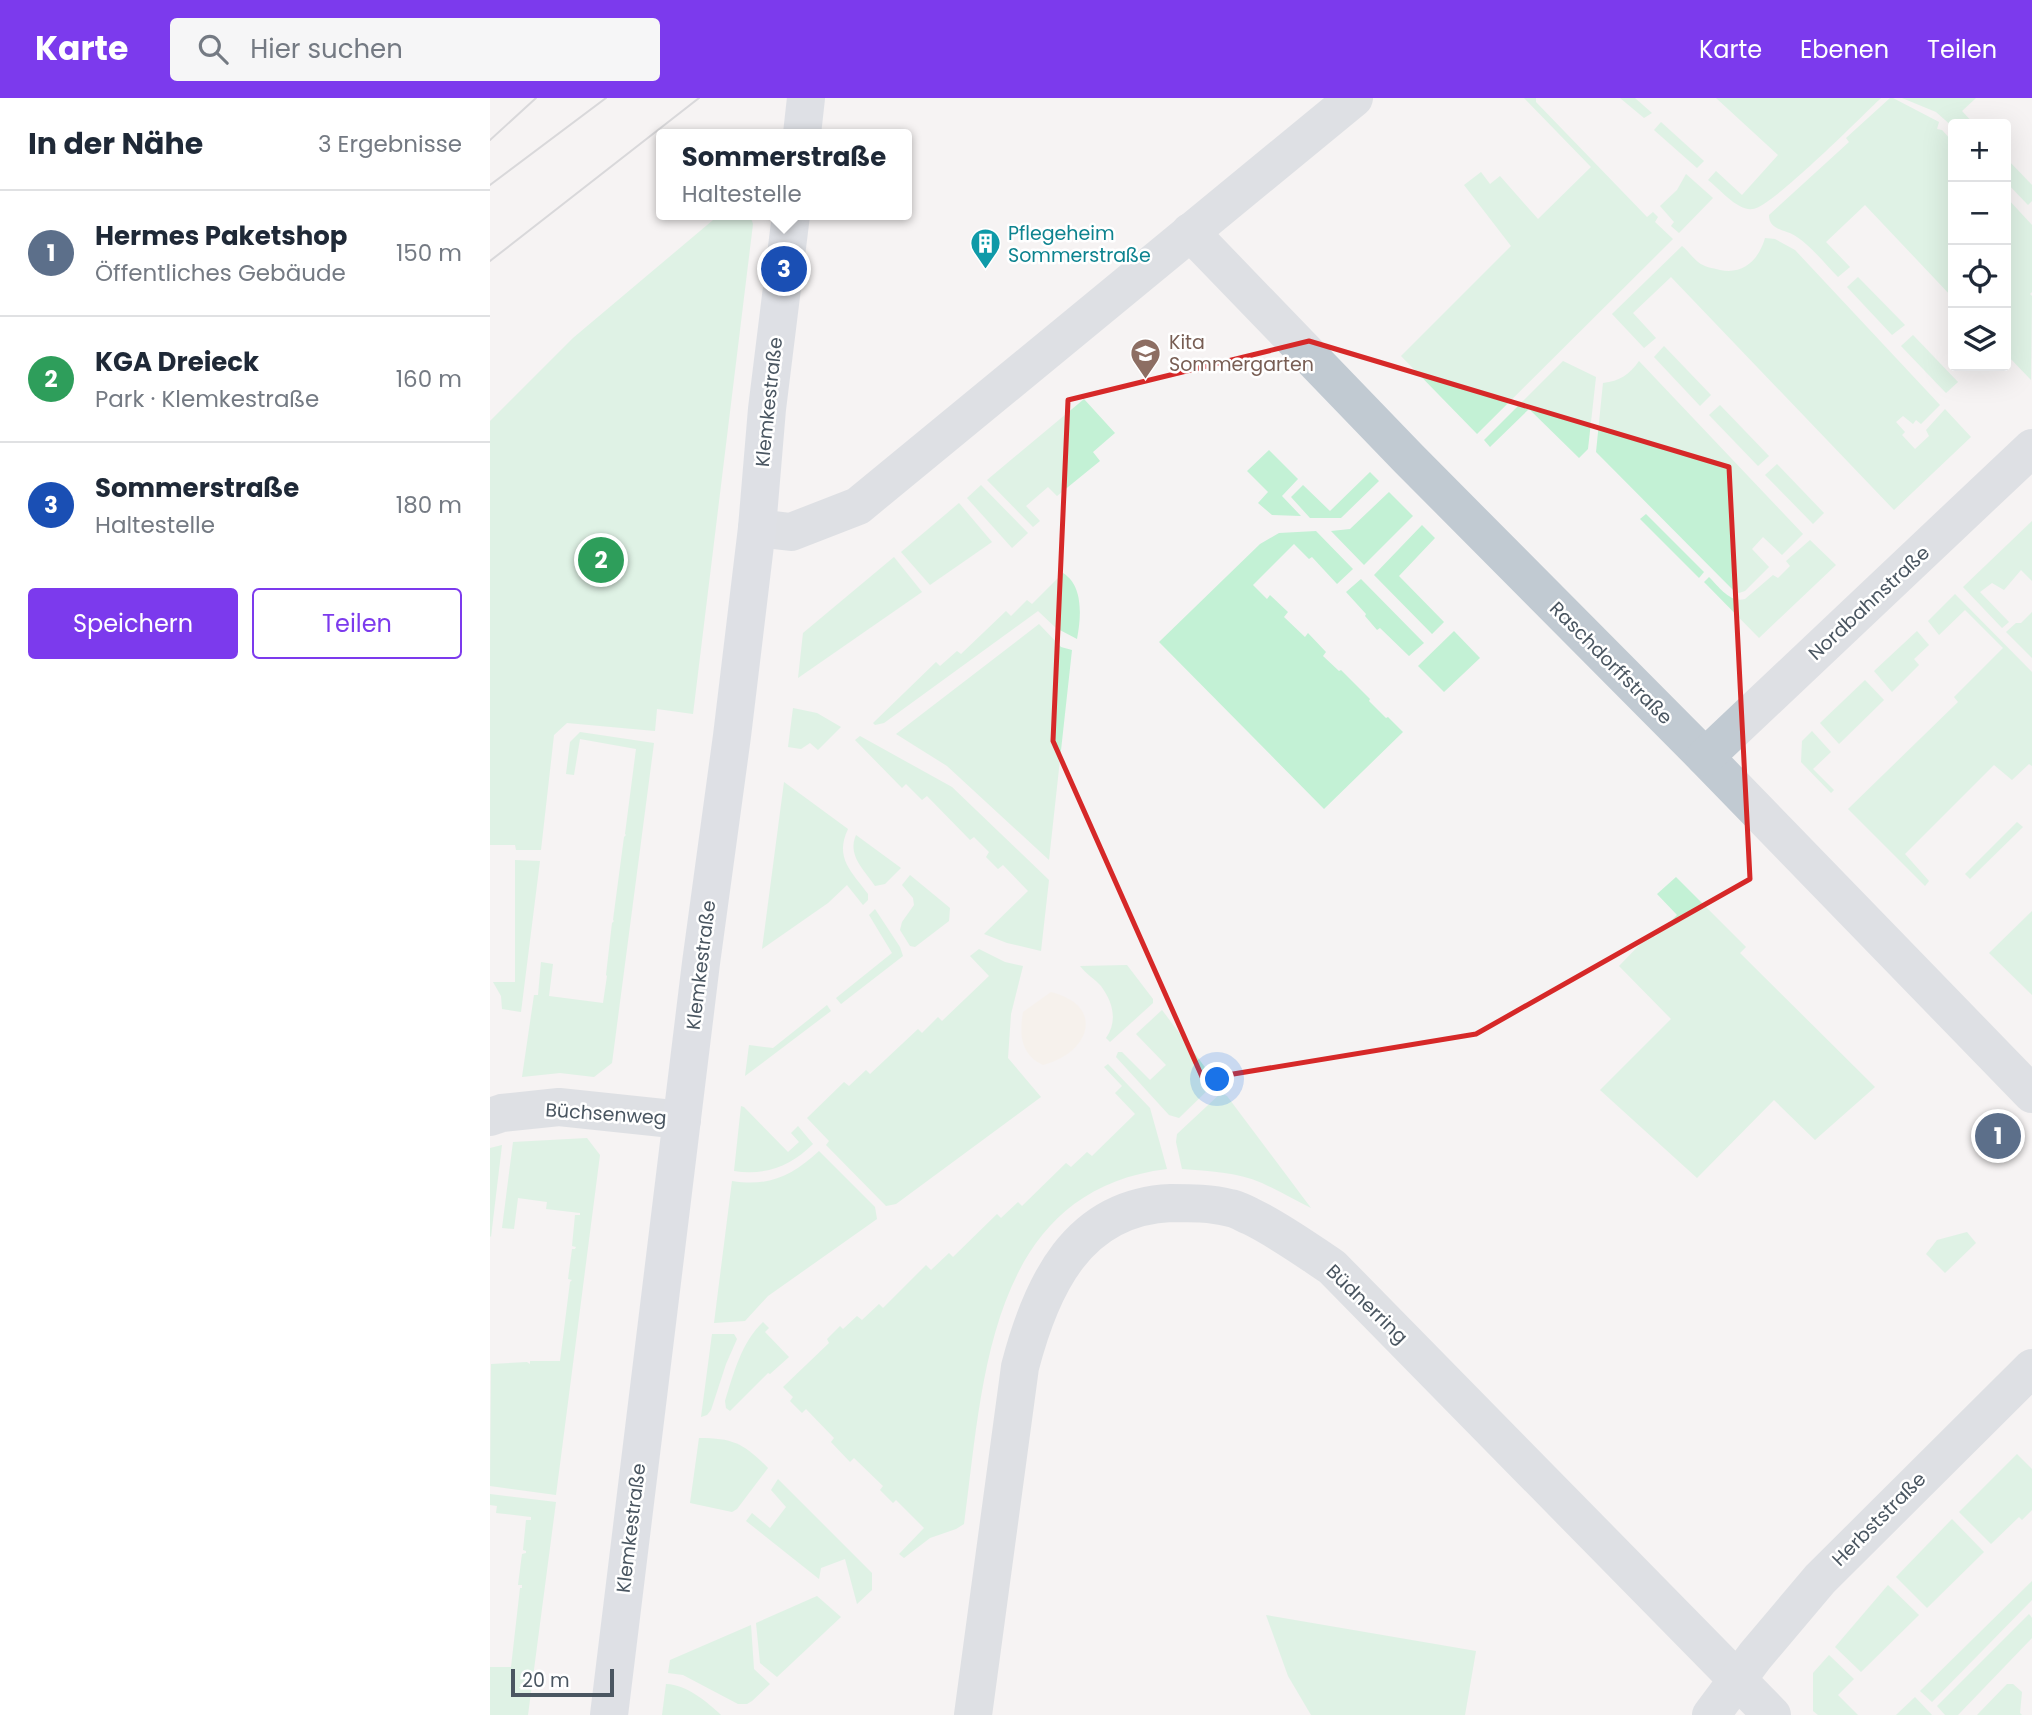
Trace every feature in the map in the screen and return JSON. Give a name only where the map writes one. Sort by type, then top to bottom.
[{"type":"street","points":[[803,129],[806,98]]},
{"type":"street","points":[[757,528],[791,532],[858,506],[1354,98]]},
{"type":"street","name":"Klemkestraße","points":[[609,1715],[681,1120],[732,736],[790,220]]},
{"type":"street","name":"Raschdorffstraße","points":[[1190,232],[2032,1094]]},
{"type":"street","name":"Nordbahnstraße","points":[[1705,757],[2032,448]]},
{"type":"street","name":"Büchsenweg","points":[[490,1117],[502,1113],[559,1107],[681,1120]]},
{"type":"street","name":"Büdnerring","points":[[973,1715],[1020,1367],[1030,1329],[1045,1295],[1069,1254],[1091,1232],[1120,1213],[1153,1204],[1192,1203],[1232,1208],[1272,1227],[1332,1268],[1772,1715]]},
{"type":"street","name":"Herbststraße","points":[[1736,1680],[1821,1578],[2032,1368]]},
{"type":"street","points":[[1711,1715],[1736,1680]]},
{"type":"highlighted area","points":[[1309,341],[1729,467],[1750,879],[1476,1034],[1203,1079],[1053,741],[1068,400]]},
{"type":"green space","points":[[1524,98],[1536,98],[1536,102],[1647,217],[1653,212],[1658,217],[1655,222],[1673,239],[1477,434],[1401,356],[1511,246],[1464,185],[1481,172],[1490,184],[1500,176],[1538,219],[1591,167]]},
{"type":"green space","points":[[1620,98],[1635,98],[1652,113],[1644,118]]},
{"type":"green space","points":[[1716,98],[1881,98],[1797,178],[1763,204],[1747,209],[1735,203],[1708,180],[1716,171],[1742,195],[1778,155]]},
{"type":"green space","points":[[1890,98],[1939,122],[1937,129],[1948,137],[1948,293],[1865,205],[1826,242],[1850,267],[1838,277],[1803,241],[1772,224],[1769,215],[1849,142],[1846,138]]},
{"type":"green space","points":[[1902,98],[1976,98],[1962,111],[1969,119],[1948,119],[1948,123],[1936,112]]},
{"type":"green space","points":[[1661,122],[1704,161],[1697,168],[1654,130]]},
{"type":"green space","points":[[2011,163],[2032,185],[2032,201],[2028,205],[2011,187]]},
{"type":"green space","points":[[1686,174],[1713,198],[1679,233],[1671,226],[1674,222],[1660,206],[1677,190]]},
{"type":"green space","points":[[2011,202],[2032,225],[2031,380],[2011,359]]},
{"type":"green space","points":[[713,220],[752,220],[693,714],[657,709],[655,731],[567,723],[554,735],[541,850],[516,850],[515,845],[490,845],[490,421],[573,338]]},
{"type":"green space","points":[[1765,238],[1775,239],[1795,250],[1940,405],[1921,424],[1916,420],[1913,424],[1903,416],[1896,422],[1905,432],[1902,435],[1915,449],[1929,436],[1926,430],[1945,409],[1971,437],[1894,510],[1671,277],[1633,313],[1656,338],[1644,348],[1612,314],[1682,246],[1703,265],[1729,271],[1749,264],[1759,253]]},
{"type":"green space","points":[[1858,277],[1905,325],[1892,335],[1847,287]]},
{"type":"green space","points":[[1913,335],[1958,382],[1946,393],[1901,346]]},
{"type":"green space","points":[[1664,346],[1711,395],[1700,406],[1654,357]]},
{"type":"green space","points":[[1563,361],[1596,377],[1588,449],[1579,458],[1529,409],[1490,447],[1484,440]]},
{"type":"green space","points":[[1639,361],[1803,534],[1782,555],[1763,537],[1752,549],[1769,567],[1745,591],[1734,591],[1596,452],[1603,383],[1624,376]]},
{"type":"green space","points":[[1084,399],[1115,433],[1093,452],[1100,461],[1057,496],[1048,487],[1026,506],[1040,521],[1033,527],[987,480]]},
{"type":"green space","points":[[1720,405],[1769,456],[1758,466],[1709,415]]},
{"type":"green space","points":[[1269,450],[1298,479],[1282,496],[1301,516],[1272,515],[1258,503],[1268,492],[1247,471]]},
{"type":"green space","points":[[1777,464],[1824,513],[1813,524],[1765,475]]},
{"type":"green space","points":[[1370,472],[1379,481],[1341,518],[1310,518],[1291,497],[1303,485],[1330,511]]},
{"type":"green space","points":[[981,485],[1028,533],[1012,548],[967,498]]},
{"type":"green space","points":[[1389,492],[1413,516],[1364,565],[1331,531],[1350,529]]},
{"type":"green space","points":[[959,503],[992,542],[930,585],[901,552]]},
{"type":"green space","points":[[1646,514],[1704,572],[1699,578],[1640,519]]},
{"type":"green space","points":[[2032,521],[2032,581],[2021,570],[2004,590],[1992,583],[1980,592],[2009,622],[2002,628],[1963,587]]},
{"type":"green space","points":[[1422,525],[1435,538],[1399,576],[1444,622],[1432,634],[1374,575]]},
{"type":"green space","points":[[1316,531],[1353,569],[1337,584],[1312,557],[1309,559],[1294,544],[1253,585],[1267,599],[1270,595],[1288,612],[1284,617],[1305,637],[1308,633],[1326,652],[1323,656],[1341,670],[1386,718],[1403,732],[1324,809],[1159,642],[1260,544],[1279,533]]},
{"type":"green space","points":[[1810,540],[1836,565],[1759,638],[1704,582],[1709,577],[1730,597],[1745,599],[1773,575],[1778,578],[1790,566],[1786,561]]},
{"type":"green space","points":[[894,557],[922,592],[798,678],[803,633]]},
{"type":"green space","points":[[1063,573],[1075,586],[1078,594],[1080,612],[1077,639],[1056,628],[1038,611],[884,723],[873,723],[936,662],[940,666],[957,651],[961,654],[1006,611],[1011,616],[1027,600],[1032,604]]},
{"type":"green space","points":[[1361,579],[1424,643],[1409,656],[1380,628],[1377,630],[1346,592]]},
{"type":"green space","points":[[1955,594],[2032,672],[2032,766],[2029,764],[2012,780],[1994,765],[1905,854],[1929,881],[1925,886],[1848,809],[1958,702],[1954,697],[2003,648],[1965,610],[1939,635],[1928,621]]},
{"type":"green space","points":[[2032,612],[2032,658],[2006,632]]},
{"type":"green space","points":[[1039,624],[1061,647],[1072,650],[1049,860],[947,766],[896,734]]},
{"type":"green space","points":[[1454,631],[1480,658],[1444,692],[1418,666]]},
{"type":"green space","points":[[1917,631],[1929,645],[1914,659],[1919,665],[1892,692],[1874,671]]},
{"type":"green space","points":[[1865,680],[1884,700],[1839,744],[1820,723]]},
{"type":"green space","points":[[793,708],[817,713],[841,727],[818,750],[810,743],[801,749],[788,747]]},
{"type":"green space","points":[[1812,731],[1831,752],[1813,769],[1834,790],[1831,793],[1801,762],[1802,741]]},
{"type":"green space","points":[[580,732],[654,743],[612,1063],[594,1077],[560,1073],[522,1077],[534,995],[538,995],[541,962],[553,964],[549,996],[603,1003],[636,749],[580,739],[574,775],[566,774],[570,742]]},
{"type":"green space","points":[[860,736],[952,787],[1049,880],[1041,951],[984,934],[1028,891],[1003,865],[998,869],[986,857],[989,852],[974,837],[970,840],[927,796],[922,800],[906,784],[902,788],[855,740]]},
{"type":"green space","points":[[784,782],[848,829],[844,839],[844,857],[868,894],[868,900],[863,905],[847,885],[828,903],[762,949]]},
{"type":"green space","points":[[2017,822],[2023,827],[1970,879],[1965,874]]},
{"type":"green space","points":[[856,835],[901,868],[885,884],[875,886],[858,862],[854,849]]},
{"type":"green space","points":[[515,860],[540,861],[521,1012],[502,1009],[501,996],[493,982],[515,982]]},
{"type":"green space","points":[[910,875],[950,908],[949,921],[915,947],[910,946],[900,930],[902,922],[914,905],[913,898],[902,885]]},
{"type":"green space","points":[[1676,877],[1746,947],[1740,953],[1875,1087],[1815,1140],[1774,1100],[1697,1178],[1600,1090],[1671,1019],[1619,966],[1651,933],[1655,937],[1677,915],[1657,894]]},
{"type":"green space","points":[[875,909],[903,956],[841,1004],[836,998],[892,953],[869,915]]},
{"type":"green space","points":[[2032,911],[2032,995],[1989,953]]},
{"type":"green space","points":[[979,949],[1005,962],[1023,966],[1011,1014],[1008,1058],[1041,1097],[896,1204],[886,1206],[826,1145],[829,1141],[807,1118],[844,1082],[849,1086],[866,1070],[870,1074],[918,1029],[922,1033],[938,1017],[942,1021],[989,976],[970,956]]},
{"type":"green space","points":[[1127,965],[1153,999],[1153,1003],[1110,1042],[1106,1038],[1113,1018],[1109,998],[1101,986],[1080,966]]},
{"type":"green space","points":[[827,1005],[831,1011],[745,1076],[749,1045],[773,1048]]},
{"type":"green space","points":[[1162,1010],[1213,1078],[1213,1085],[1179,1118],[1169,1115],[1116,1057],[1118,1052],[1122,1052],[1150,1080],[1166,1065],[1136,1034]]},
{"type":"green space","points":[[1108,1064],[1150,1108],[1167,1169],[1107,1185],[1062,1214],[1029,1254],[1005,1302],[989,1356],[978,1413],[964,1524],[930,1538],[904,1558],[899,1554],[924,1528],[896,1500],[893,1503],[880,1490],[883,1486],[854,1458],[850,1462],[831,1442],[834,1438],[806,1409],[802,1413],[790,1401],[793,1397],[783,1387],[829,1343],[827,1339],[840,1326],[843,1329],[857,1316],[862,1320],[879,1304],[883,1308],[926,1265],[931,1270],[949,1253],[953,1257],[997,1214],[1001,1218],[1018,1202],[1022,1206],[1066,1163],[1071,1167],[1087,1152],[1092,1156],[1135,1114],[1115,1093],[1122,1086],[1104,1067]]},
{"type":"green space","points":[[1221,1093],[1227,1096],[1311,1208],[1243,1176],[1182,1169],[1176,1142],[1177,1134]]},
{"type":"green space","points":[[741,1106],[788,1152],[799,1142],[791,1133],[798,1126],[813,1144],[787,1164],[777,1168],[756,1172],[734,1171]]},
{"type":"green space","points":[[587,1138],[600,1155],[556,1495],[490,1486],[491,1364],[560,1361],[572,1280],[568,1279],[572,1249],[576,1247],[572,1246],[575,1215],[580,1215],[546,1209],[547,1202],[518,1198],[514,1229],[502,1228],[513,1142]]},
{"type":"green space","points":[[502,1145],[491,1237],[490,1148]]},
{"type":"green space","points":[[819,1151],[875,1207],[877,1219],[768,1296],[745,1321],[714,1323],[732,1181],[757,1182],[779,1178]]},
{"type":"green space","points":[[1967,1232],[1976,1243],[1945,1273],[1926,1254],[1937,1240]]},
{"type":"green space","points":[[763,1322],[769,1328],[765,1332],[789,1357],[768,1373],[730,1411],[726,1408],[725,1401],[735,1369],[749,1339]]},
{"type":"green space","points":[[712,1334],[734,1334],[737,1339],[711,1410],[701,1417]]},
{"type":"green space","points":[[699,1438],[721,1439],[738,1444],[768,1468],[732,1512],[690,1503]]},
{"type":"green space","points":[[2017,1454],[2032,1469],[2032,1510],[2022,1520],[2019,1517],[1991,1544],[1959,1512]]},
{"type":"green space","points":[[778,1479],[872,1573],[872,1590],[857,1604],[845,1559],[821,1568],[819,1579],[746,1521],[752,1513],[770,1528],[786,1507],[771,1490]]},
{"type":"green space","points":[[490,1494],[556,1502],[528,1715],[490,1715],[490,1667],[511,1667],[522,1588],[522,1585],[518,1585],[522,1554],[526,1553],[523,1550],[526,1520],[531,1520],[531,1517],[496,1513],[497,1506],[490,1505]]},
{"type":"green space","points":[[1952,1519],[1984,1552],[1927,1608],[1896,1577]]},
{"type":"green space","points":[[2032,1581],[2032,1600],[1932,1702],[1920,1691]]},
{"type":"green space","points":[[1888,1585],[1919,1615],[1861,1672],[1835,1647]]},
{"type":"green space","points":[[817,1596],[841,1617],[777,1677],[760,1663],[756,1623]]},
{"type":"green space","points":[[2029,1614],[2032,1618],[2032,1638],[1958,1715],[1945,1715],[1937,1706]]},
{"type":"green space","points":[[1266,1615],[1476,1651],[1465,1715],[1311,1715],[1288,1676]]},
{"type":"green space","points":[[751,1625],[754,1669],[770,1684],[747,1704],[738,1704],[683,1675],[668,1673],[670,1660]]},
{"type":"green space","points":[[1829,1655],[1854,1679],[1838,1695],[1858,1715],[1818,1715],[1813,1711],[1813,1673]]},
{"type":"green space","points":[[666,1684],[689,1691],[721,1715],[662,1715]]},
{"type":"green space","points":[[2007,1684],[2013,1684],[2022,1692],[2022,1715],[1977,1715]]},
{"type":"green space","points":[[1915,1697],[1932,1715],[1896,1715]]},
{"type":"sand","points":[[1051,992],[1080,1008],[1085,1018],[1085,1029],[1081,1040],[1072,1051],[1043,1065],[1026,1050],[1022,1036],[1022,1020],[1023,1012]]},
{"type":"tram line","points":[[490,140],[536,98]]},
{"type":"tram line","points":[[490,185],[606,98]]},
{"type":"tram line","points":[[659,129],[699,98]]},
{"type":"tram line","points":[[490,261],[656,132]]},
{"type":"place","name":"Sommerstraße","points":[[784,269]]},
{"type":"place","name":"Pflegeheim Sommerstraße","points":[[985,271]]},
{"type":"place","name":"Kita Sommergarten","points":[[1146,380]]},
{"type":"place","name":"KGA Dreieck","points":[[601,560]]},
{"type":"place","name":"Hermes Paketshop","points":[[1998,1136]]}]
